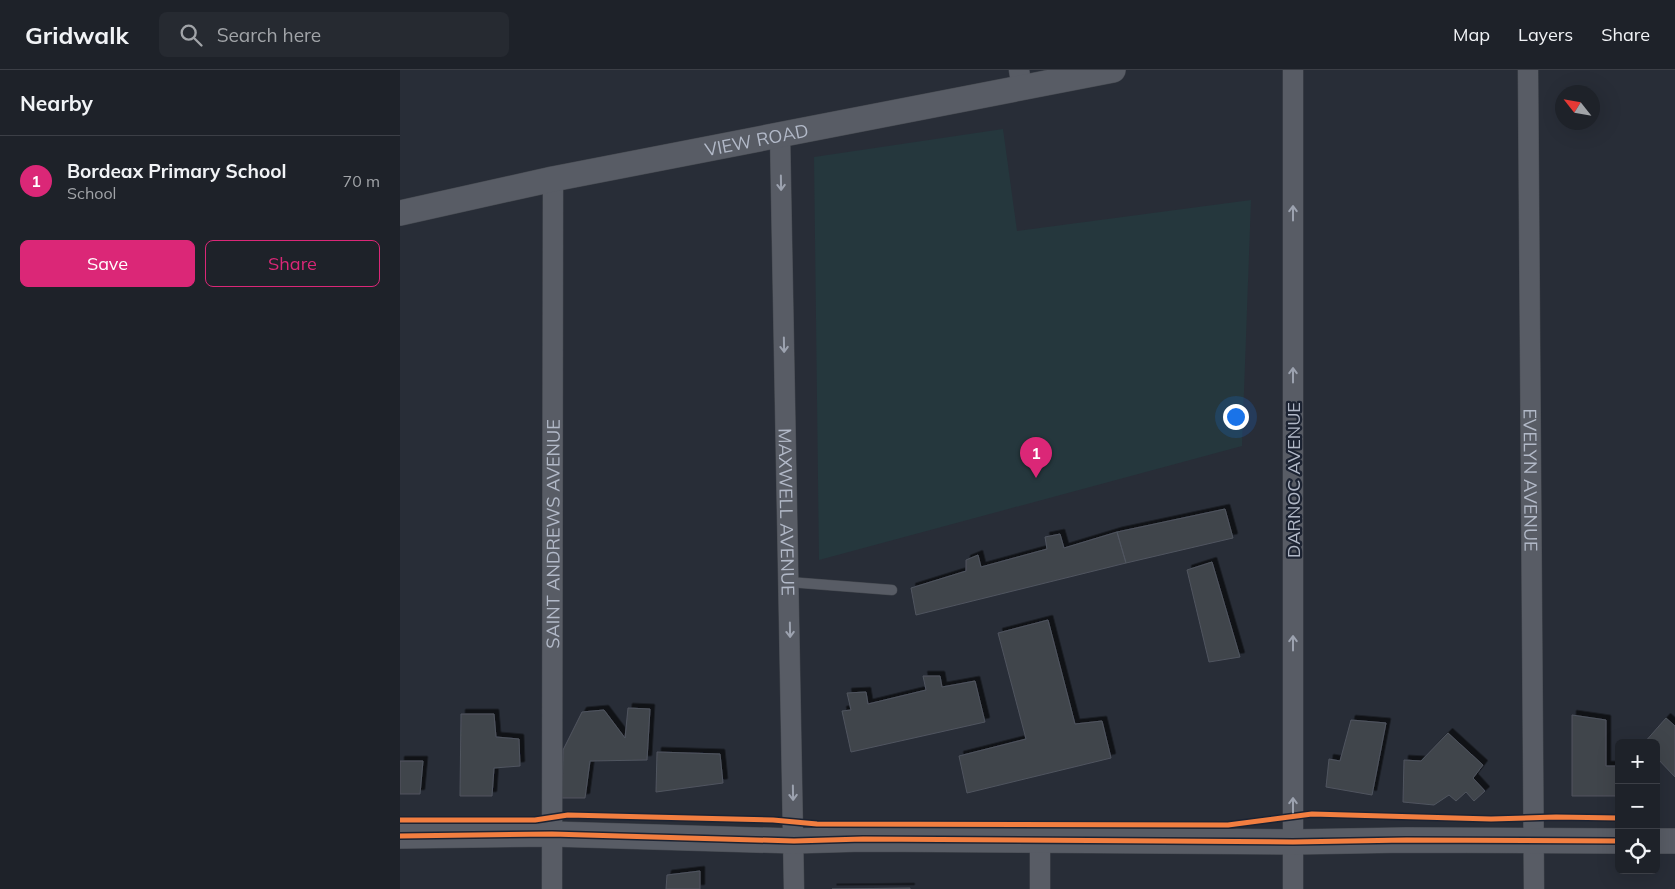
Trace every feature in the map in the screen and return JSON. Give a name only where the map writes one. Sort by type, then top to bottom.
[{"type":"street","name":"VIEW ROAD","points":[[400,213],[553,179],[780,134],[1021,79],[1113,70]]},
{"type":"street","name":"DARNOC AVENUE","points":[[1292,70],[1293,889]]},
{"type":"street","name":"EVELYN AVENUE","points":[[1528,70],[1534,889]]},
{"type":"street","name":"MAXWELL AVENUE","points":[[780,134],[794,889]]},
{"type":"street","name":"SAINT ANDREWS AVENUE","points":[[552,889],[553,179]]},
{"type":"street","points":[[400,836],[552,834],[794,841],[863,839],[1293,842],[1406,840],[1615,841]]},
{"type":"street","points":[[1040,841],[1040,889]]},
{"type":"street","points":[[1660,841],[1675,841]]},
{"type":"lane","points":[[789,582],[892,590]]},
{"type":"shaded area","points":[[1003,129],[1017,231],[1251,200],[1242,446],[819,560],[814,157]]},
{"type":"building","points":[[1225,509],[1233,538],[1126,563],[1117,532]]},
{"type":"building","points":[[1117,532],[1126,563],[916,615],[911,588],[966,571],[966,560],[978,555],[981,567],[1047,549],[1045,537],[1060,534],[1064,548]]},
{"type":"building","points":[[1212,562],[1240,657],[1209,662],[1187,570]]},
{"type":"building","points":[[1048,620],[1075,724],[1102,721],[1111,758],[967,793],[959,756],[1026,739],[998,633]]},
{"type":"building","points":[[923,676],[940,676],[942,687],[975,681],[985,722],[851,752],[842,711],[851,710],[847,693],[866,692],[868,704],[926,690]]},
{"type":"building","points":[[628,708],[650,709],[647,760],[590,761],[585,798],[562,798],[563,750],[582,712],[604,710],[625,738]]},
{"type":"building","points":[[461,714],[494,714],[496,737],[519,739],[520,766],[494,768],[492,796],[460,796]]},
{"type":"building","points":[[1572,715],[1606,720],[1606,766],[1615,766],[1615,796],[1572,796]]},
{"type":"building","points":[[1666,718],[1675,726],[1675,777],[1660,761],[1660,739],[1648,739]]},
{"type":"building","points":[[1351,720],[1386,723],[1372,795],[1326,787],[1329,759],[1340,761]]},
{"type":"building","points":[[1448,733],[1483,765],[1473,778],[1485,791],[1474,801],[1466,792],[1456,801],[1449,795],[1434,805],[1403,802],[1404,760],[1421,761]]},
{"type":"building","points":[[657,752],[720,754],[723,783],[656,792]]},
{"type":"building","points":[[400,761],[423,761],[420,794],[400,794]]},
{"type":"building","points":[[700,871],[700,889],[666,889],[667,875]]},
{"type":"building","points":[[910,888],[910,889],[832,889]]},
{"type":"cycle path","points":[[400,820],[535,820],[568,815],[773,820],[817,824],[1228,825],[1312,814],[1491,819],[1615,818]]},
{"type":"cycle path","points":[[400,836],[552,834],[794,841],[863,839],[1293,842],[1406,840],[1615,841]]},
{"type":"place","name":"Bordeax Primary School","points":[[1036,478]]}]
